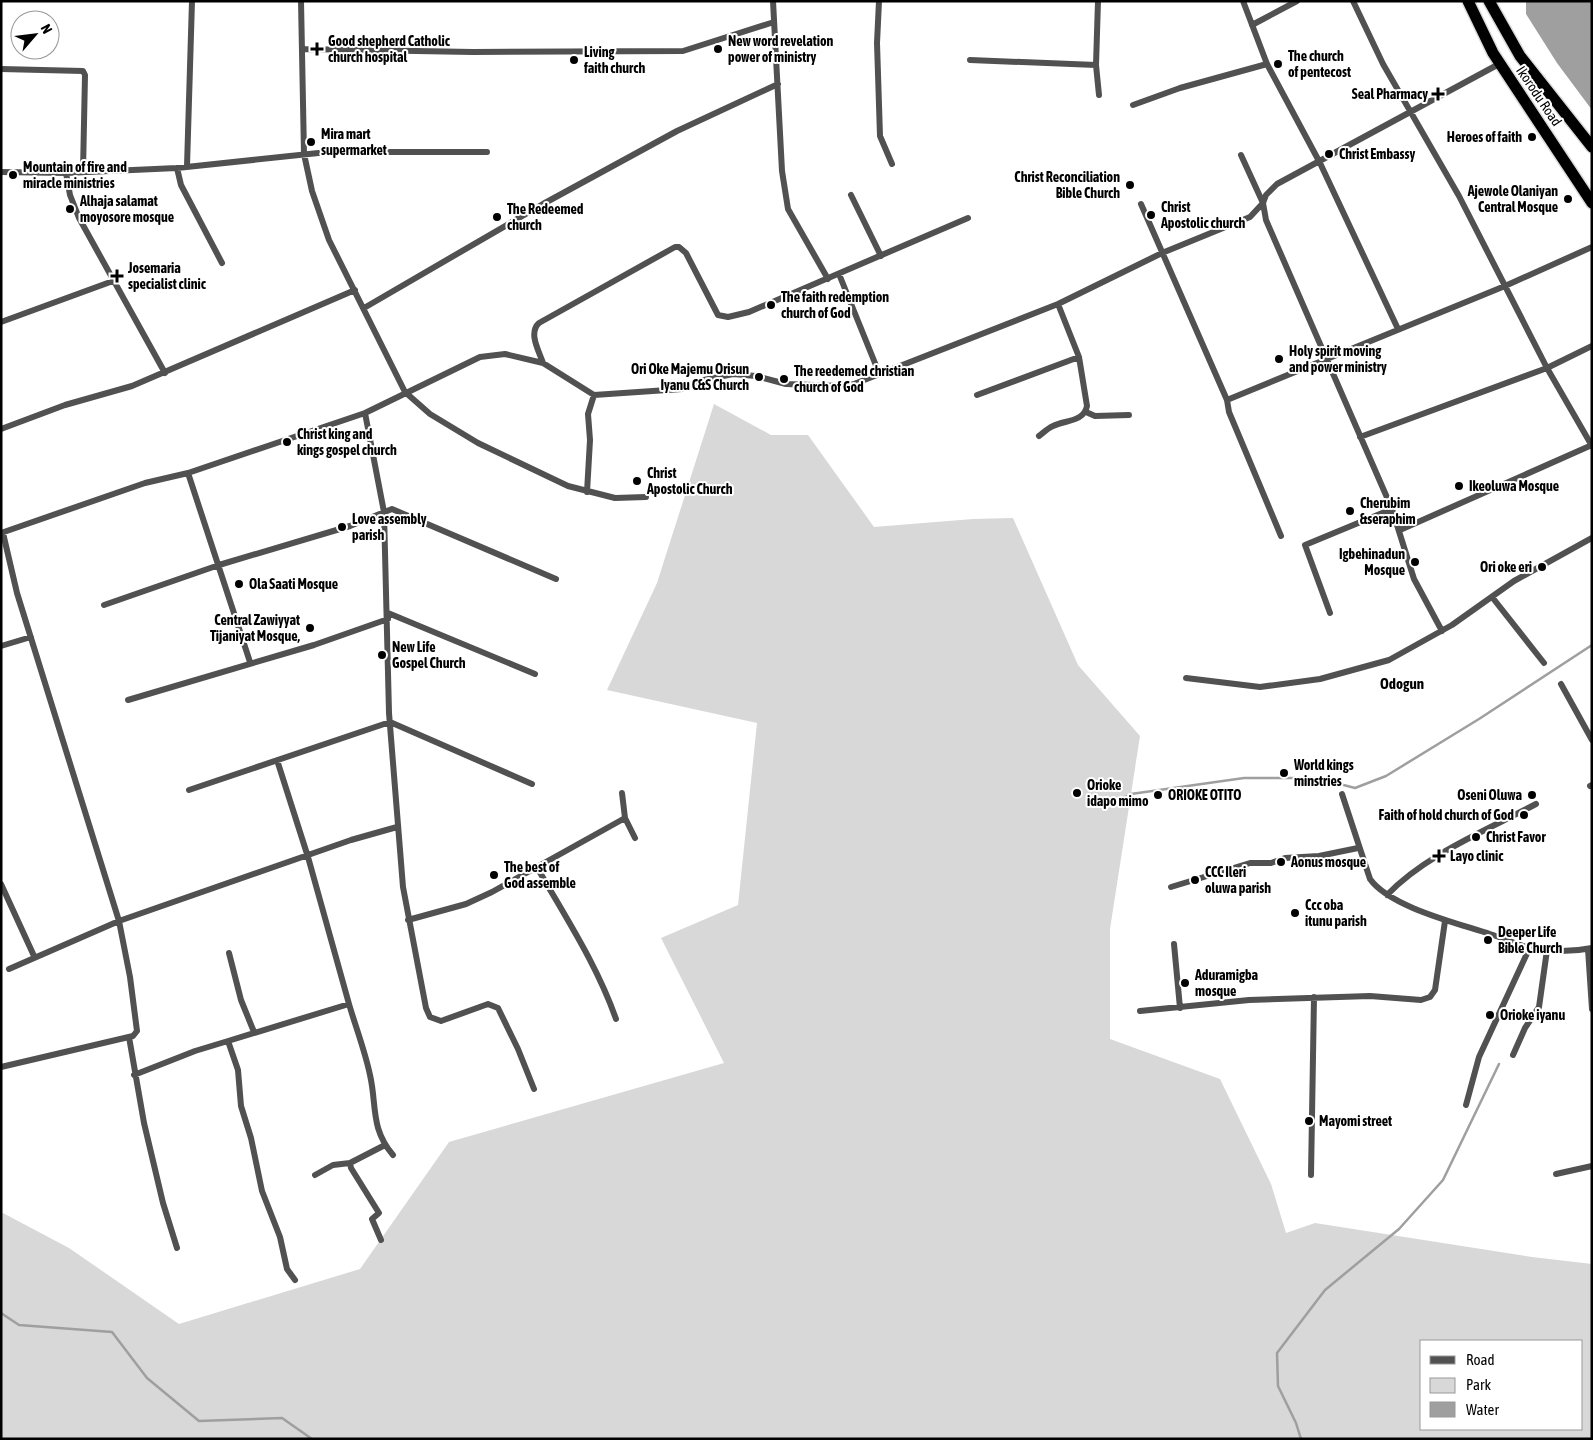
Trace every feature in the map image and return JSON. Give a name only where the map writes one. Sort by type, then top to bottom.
[{"type":"highway","name":"Ikorodu Road","points":[[1468,1],[1484,38],[1499,64],[1592,203]]},
{"type":"highway","name":"Ikorodu Road","points":[[1489,1],[1520,56],[1592,147]]},
{"type":"street","points":[[187,166],[192,1]]},
{"type":"street","points":[[301,1],[304,154],[312,191],[322,224],[405,392],[430,414],[478,443],[524,466],[587,492],[615,498],[646,497]]},
{"type":"street","points":[[773,1],[782,170],[788,209],[828,279]]},
{"type":"street","points":[[879,1],[876,43],[880,136],[892,164]]},
{"type":"street","points":[[1098,1],[1096,65],[1099,95]]},
{"type":"street","points":[[1243,1],[1267,64],[1320,163],[1398,329]]},
{"type":"street","points":[[1252,25],[1297,1]]},
{"type":"street","points":[[1354,1],[1384,64],[1506,286],[1547,368],[1592,446],[1400,530]]},
{"type":"street","points":[[302,49],[473,52],[683,51],[774,22]]},
{"type":"street","points":[[970,60],[1096,65]]},
{"type":"street","points":[[1133,105],[1180,88],[1267,64]]},
{"type":"street","points":[[1,1066],[129,1037],[135,1035],[137,1031],[130,978],[119,921],[17,593],[2,533],[145,483],[188,473],[365,412],[480,357],[494,354],[505,354],[543,363],[594,395],[682,389],[706,379],[733,374],[756,376],[786,384],[841,386],[862,381],[1058,304],[1162,253],[1250,217],[1263,203],[1266,195],[1277,184],[1320,163],[1499,64]]},
{"type":"street","points":[[1,69],[82,71],[85,75],[83,171]]},
{"type":"street","points":[[364,308],[543,204],[652,145],[778,84]]},
{"type":"street","points":[[1,172],[66,173],[177,168],[304,154],[487,152]]},
{"type":"street","points":[[1241,156],[1263,203],[1266,220],[1392,509],[1414,579],[1442,631]]},
{"type":"street","points":[[177,168],[181,185],[222,263]]},
{"type":"street","points":[[66,173],[70,195],[78,218],[166,373]]},
{"type":"street","points":[[851,195],[882,256]]},
{"type":"street","points":[[1141,204],[1227,400],[1229,412],[1281,536]]},
{"type":"street","points":[[543,363],[534,336],[534,331],[539,323],[676,248],[679,247],[686,253],[711,305],[723,317],[749,312],[968,218]]},
{"type":"street","points":[[1227,400],[1327,357],[1506,286],[1592,247]]},
{"type":"street","points":[[839,274],[879,373]]},
{"type":"street","points":[[1,322],[113,281]]},
{"type":"street","points":[[1,429],[65,405],[132,386],[166,373],[355,290]]},
{"type":"street","points":[[1039,436],[1052,426],[1081,417],[1086,412],[1087,399],[1079,357],[1058,304]]},
{"type":"street","points":[[1360,437],[1547,368],[1592,346]]},
{"type":"street","points":[[977,395],[1079,357]]},
{"type":"street","points":[[587,492],[590,440],[588,414],[594,395]]},
{"type":"street","points":[[365,412],[384,512],[390,722],[397,827],[408,920],[426,1008],[430,1017],[441,1021],[483,1005],[494,1005],[502,1015],[518,1048],[534,1089]]},
{"type":"street","points":[[1086,412],[1095,416],[1129,415]]},
{"type":"street","points":[[188,473],[250,662]]},
{"type":"street","points":[[104,606],[219,565],[350,526],[392,508],[556,579]]},
{"type":"street","points":[[1330,613],[1306,545],[1392,509]]},
{"type":"street","points":[[1186,678],[1260,687],[1294,683],[1389,660],[1442,631],[1514,581],[1592,538]]},
{"type":"street","points":[[1492,597],[1544,663]]},
{"type":"street","points":[[128,700],[250,662],[314,645],[388,616],[535,674]]},
{"type":"street","points":[[1,646],[31,637]]},
{"type":"street","points":[[1561,684],[1592,740]]},
{"type":"street","points":[[189,790],[390,722],[532,784]]},
{"type":"street","points":[[277,760],[308,857],[370,1073],[373,1106],[385,1145],[393,1155]]},
{"type":"street","points":[[622,793],[625,818],[635,838]]},
{"type":"street","points":[[1342,794],[1358,848],[1376,888],[1387,895],[1445,921],[1530,947],[1548,950],[1590,948],[1592,1009]]},
{"type":"street","points":[[1387,895],[1402,879],[1422,866],[1536,804]]},
{"type":"street","points":[[408,920],[466,904],[538,869],[625,818]]},
{"type":"street","points":[[9,969],[34,956],[119,921],[308,857],[351,840],[397,827]]},
{"type":"street","points":[[1172,887],[1250,863],[1271,863],[1285,858],[1319,856],[1358,848]]},
{"type":"street","points":[[538,869],[582,945],[606,992],[616,1019]]},
{"type":"street","points":[[1,884],[34,956]]},
{"type":"street","points":[[1140,1011],[1249,1000],[1314,997],[1370,996],[1421,1000],[1430,997],[1435,990],[1445,921]]},
{"type":"street","points":[[1174,944],[1180,1008]]},
{"type":"street","points":[[1466,1105],[1479,1057],[1530,947]]},
{"type":"street","points":[[1513,1055],[1525,1028],[1539,1007],[1548,950]]},
{"type":"street","points":[[229,953],[241,1000],[254,1032]]},
{"type":"street","points":[[1310,1175],[1314,997]]},
{"type":"street","points":[[134,1075],[195,1051],[349,1004]]},
{"type":"street","points":[[129,1037],[134,1075],[156,1174],[177,1248]]},
{"type":"street","points":[[228,1041],[238,1070],[241,1106],[251,1138],[262,1191],[280,1237],[288,1269],[295,1280]]},
{"type":"street","points":[[315,1174],[333,1165],[350,1163],[385,1145]]},
{"type":"street","points":[[350,1163],[351,1168],[379,1213],[372,1219],[381,1240]]},
{"type":"street","points":[[1556,1174],[1592,1166]]},
{"type":"green space","points":[[714,404],[771,435],[808,435],[874,527],[973,519],[1013,518],[1078,665],[1140,736],[1110,929],[1110,1039],[1220,1079],[1271,1184],[1286,1233],[1315,1223],[1532,1257],[1592,1264],[1592,1439],[1,1439],[1,1212],[69,1248],[179,1324],[360,1269],[449,1142],[724,1063],[661,938],[738,905],[757,723],[607,690],[657,583]]},
{"type":"water","points":[[1526,1],[1592,1],[1592,110],[1557,63],[1526,14]]},
{"type":"waterway","points":[[1115,802],[1131,794],[1244,778],[1317,778],[1355,788],[1386,776],[1479,719],[1592,645]]},
{"type":"waterway","points":[[1301,1439],[1296,1423],[1278,1386],[1277,1353],[1325,1290],[1399,1229],[1443,1180],[1499,1064]]},
{"type":"waterway","points":[[1,1313],[19,1325],[112,1332],[147,1378],[199,1421],[282,1418],[312,1439]]},
{"type":"place","name":"Good shepherd Catholic church hospital","points":[[317,49]]},
{"type":"place","name":"New word revelation power of ministry","points":[[718,49]]},
{"type":"place","name":"Living faith church","points":[[574,60]]},
{"type":"place","name":"The church of pentecost","points":[[1278,64]]},
{"type":"place","name":"Seal Pharmacy","points":[[1438,94]]},
{"type":"place","name":"Heroes of faith","points":[[1532,137]]},
{"type":"place","name":"Mira mart supermarket","points":[[311,142]]},
{"type":"place","name":"Christ Embassy","points":[[1329,154]]},
{"type":"place","name":"Mountain of fire and miracle ministries","points":[[13,175]]},
{"type":"place","name":"Christ Reconciliation Bible Church","points":[[1130,185]]},
{"type":"place","name":"Ajewole Olaniyan Central Mosque","points":[[1568,199]]},
{"type":"place","name":"Alhaja salamat moyosore mosque","points":[[70,209]]},
{"type":"place","name":"Christ Apostolic church","points":[[1151,215]]},
{"type":"place","name":"The Redeemed church","points":[[497,217]]},
{"type":"place","name":"Josemaria specialist clinic","points":[[117,276]]},
{"type":"place","name":"The faith redemption church of God","points":[[771,305]]},
{"type":"place","name":"Holy spirit moving and power ministry","points":[[1279,359]]},
{"type":"place","name":"Ori Oke Majemu Orisun Iyanu C&S Church","points":[[759,377]]},
{"type":"place","name":"The reedemed christian church of God","points":[[784,379]]},
{"type":"place","name":"Christ king and kings gospel church","points":[[287,442]]},
{"type":"place","name":"Christ Apostolic Church","points":[[637,481]]},
{"type":"place","name":"Ikeoluwa Mosque","points":[[1459,486]]},
{"type":"place","name":"Cherubim &seraphim","points":[[1350,511]]},
{"type":"place","name":"Love assembly parish","points":[[342,527]]},
{"type":"place","name":"Igbehinadun Mosque","points":[[1415,562]]},
{"type":"place","name":"Ori oke eri","points":[[1542,567]]},
{"type":"place","name":"Ola Saati Mosque","points":[[239,584]]},
{"type":"place","name":"Central Zawiyyat Tijaniyat Mosque,","points":[[310,628]]},
{"type":"place","name":"New Life Gospel Church","points":[[382,655]]},
{"type":"place","name":"World kings minstries","points":[[1284,773]]},
{"type":"place","name":"Orioke idapo mimo","points":[[1077,793]]},
{"type":"place","name":"ORIOKE OTITO","points":[[1158,795]]},
{"type":"place","name":"Oseni Oluwa","points":[[1532,795]]},
{"type":"place","name":"Faith of hold church of God","points":[[1524,815]]},
{"type":"place","name":"Christ Favor","points":[[1476,837]]},
{"type":"place","name":"Layo clinic","points":[[1439,856]]},
{"type":"place","name":"Aonus mosque","points":[[1281,862]]},
{"type":"place","name":"The best of God assemble","points":[[494,875]]},
{"type":"place","name":"CCC Ileri oluwa parish","points":[[1195,880]]},
{"type":"place","name":"Ccc oba itunu parish","points":[[1295,913]]},
{"type":"place","name":"Deeper Life Bible Church","points":[[1488,940]]},
{"type":"place","name":"Aduramigba mosque","points":[[1185,983]]},
{"type":"place","name":"Orioke iyanu","points":[[1490,1015]]},
{"type":"place","name":"Mayomi street","points":[[1309,1121]]},
{"type":"district","name":"Odogun","points":[[1402,684]]}]
